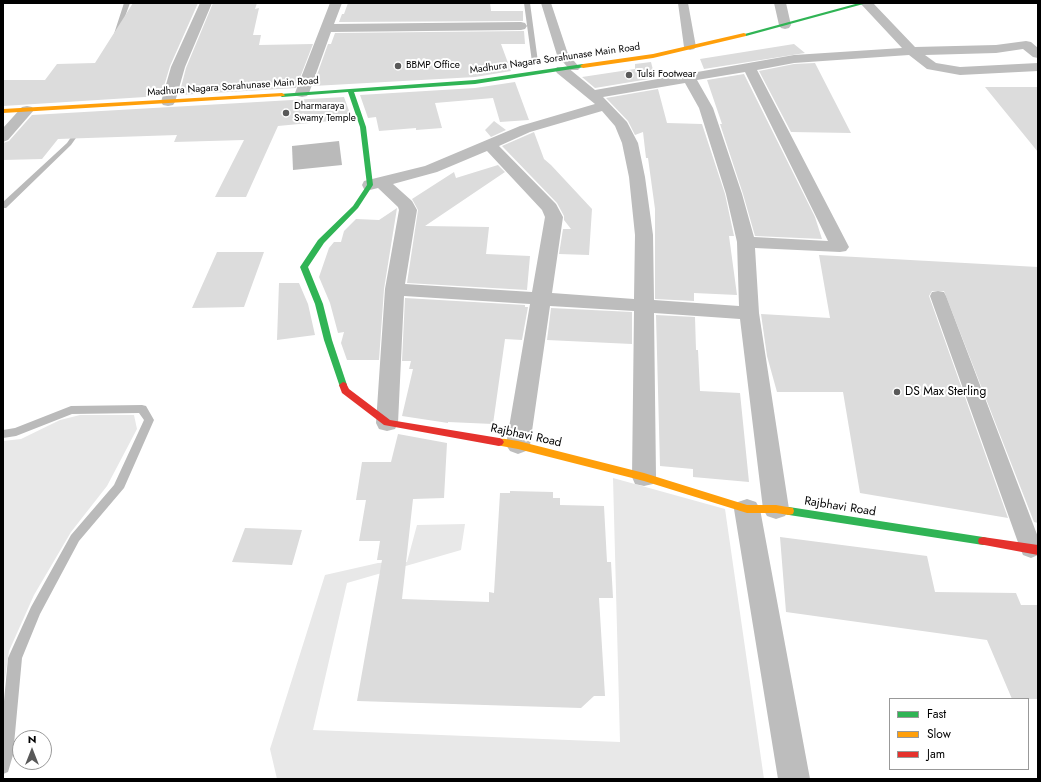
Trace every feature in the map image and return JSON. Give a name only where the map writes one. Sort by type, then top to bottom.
[{"type":"street","points":[[168,102],[178,67],[206,3]]},
{"type":"street","points":[[302,93],[336,3]]},
{"type":"street","points":[[780,3],[785,25]]},
{"type":"street","points":[[865,3],[912,51],[932,66],[960,71],[1038,67]]},
{"type":"street","name":"Madhura Nagara Sorahunase Main Road","points":[[3,111],[475,82],[653,56],[785,25],[865,3]]},
{"type":"street","points":[[327,28],[522,26]]},
{"type":"street","points":[[376,183],[431,169],[525,129],[599,100],[690,78],[794,59],[912,51],[996,49],[1032,45],[1038,54]]},
{"type":"street","points":[[746,242],[840,247],[750,68]]},
{"type":"street","points":[[568,69],[622,125],[630,143],[637,177],[644,235],[644,477]]},
{"type":"street","points":[[690,78],[706,108],[734,194],[746,242],[749,313],[776,509]]},
{"type":"street","points":[[350,90],[363,127],[376,183],[406,206],[408,210],[395,289],[387,423]]},
{"type":"street","points":[[3,137],[27,110]]},
{"type":"street","points":[[489,144],[550,208],[554,217],[518,445]]},
{"type":"street","name":"Rajbhavi Road","points":[[376,183],[356,207],[321,242],[304,267],[319,304],[328,340],[345,391],[387,423],[518,445],[644,477],[747,509],[776,509],[1035,549]]},
{"type":"street","points":[[395,289],[749,313]]},
{"type":"street","points":[[747,509],[794,779]]},
{"type":"lane","points":[[546,3],[568,69]]},
{"type":"lane","points":[[682,3],[690,47]]},
{"type":"lane","points":[[938,296],[1035,549]]},
{"type":"shaded area","points":[[339,141],[342,165],[293,170],[292,146]]},
{"type":"shaded area","points":[[80,415],[134,415],[137,429],[107,486],[71,532],[34,595],[9,651],[3,692],[3,441],[21,439],[60,420]]},
{"type":"shaded area","points":[[613,478],[725,509],[764,779],[277,779],[270,749],[325,575],[378,563],[407,562],[417,525],[465,524],[461,550],[347,583],[313,730],[620,742]]},
{"type":"building","points":[[133,3],[198,3],[170,66],[161,96],[3,106],[3,80],[45,80],[57,64],[95,63]]},
{"type":"building","points":[[213,3],[257,3],[255,9],[259,8],[253,35],[261,35],[259,45],[313,44],[296,88],[179,95],[186,68]]},
{"type":"building","points":[[348,3],[490,3],[491,11],[523,11],[523,21],[339,22]]},
{"type":"building","points":[[524,31],[525,44],[501,44],[511,71],[475,77],[313,86],[328,44],[331,44],[335,33]]},
{"type":"building","points":[[794,44],[805,53],[704,69],[700,59]]},
{"type":"building","points":[[651,62],[655,78],[595,88],[582,77],[635,69],[635,64]]},
{"type":"building","points":[[815,63],[851,133],[791,132],[759,71],[794,64]]},
{"type":"building","points":[[744,74],[815,217],[822,239],[755,236],[720,124],[722,124],[707,80]]},
{"type":"building","points":[[515,82],[529,120],[500,122],[493,98],[435,103],[442,128],[416,130],[416,128],[379,131],[376,117],[368,118],[360,95],[475,88]]},
{"type":"building","points":[[985,87],[1038,87],[1038,152]]},
{"type":"building","points":[[658,89],[667,123],[702,124],[725,194],[734,236],[729,236],[737,295],[694,293],[694,301],[655,299],[655,209],[643,132],[635,135],[628,121],[606,98]]},
{"type":"building","points":[[344,97],[352,119],[278,126],[246,197],[215,197],[244,140],[174,142],[177,135],[58,139],[42,159],[3,160],[3,143],[9,141],[32,115]]},
{"type":"building","points":[[494,121],[506,130],[491,137],[485,130]]},
{"type":"building","points":[[534,132],[544,159],[592,209],[589,255],[559,254],[563,229],[571,229],[564,220],[564,216],[557,203],[502,146]]},
{"type":"building","points":[[498,165],[505,172],[425,226],[489,227],[486,254],[530,256],[527,290],[407,283],[418,210],[412,199],[454,172],[456,178]]},
{"type":"building","points":[[397,208],[384,289],[379,360],[347,360],[341,343],[344,332],[338,333],[330,303],[319,277],[329,248],[334,242],[341,242],[344,231],[356,219],[379,220]]},
{"type":"building","points":[[217,252],[264,252],[244,307],[192,308]]},
{"type":"building","name":"DS Max Sterling","points":[[819,255],[1038,267],[1038,523],[1034,522],[944,291],[932,291],[929,296],[1008,518],[860,493],[843,392],[777,392],[767,356],[761,314],[830,318]]},
{"type":"building","points":[[279,283],[299,283],[308,304],[315,335],[277,340]]},
{"type":"building","points":[[405,298],[525,305],[525,307],[528,307],[522,340],[505,339],[493,424],[448,423],[402,416],[413,369],[409,369],[411,361],[402,361]]},
{"type":"building","points":[[551,308],[632,312],[632,344],[547,340]]},
{"type":"building","points":[[656,315],[695,317],[696,350],[698,350],[700,391],[740,393],[749,482],[693,477],[693,469],[660,466]]},
{"type":"building","points":[[398,434],[447,443],[444,498],[413,499],[402,599],[489,602],[489,592],[494,593],[500,493],[510,493],[510,491],[553,492],[553,498],[560,498],[560,505],[604,506],[607,562],[611,562],[613,598],[599,598],[605,696],[594,696],[581,708],[357,701],[382,560],[377,560],[380,541],[359,541],[366,500],[356,500],[362,462],[391,462]]},
{"type":"building","points":[[245,528],[302,530],[292,565],[232,562]]},
{"type":"building","points":[[780,537],[927,556],[935,592],[1016,593],[1021,605],[1038,605],[1038,699],[1012,698],[987,640],[786,612]]},
{"type":"waterway","points":[[115,36],[127,3]]},
{"type":"waterway","points":[[527,3],[535,62]]},
{"type":"waterway","points":[[3,206],[69,144],[80,128]]},
{"type":"waterway","points":[[3,434],[16,432],[71,410],[142,409],[149,420],[118,488],[75,538],[35,611],[15,658],[6,755],[3,767]]},
{"type":"traffic: fast","points":[[744,35],[865,3]]},
{"type":"traffic: fast","points":[[282,95],[475,82],[583,66]]},
{"type":"traffic: fast","points":[[343,385],[328,340],[319,304],[304,267],[321,242],[356,207],[370,185],[363,127],[350,90]]},
{"type":"traffic: fast","points":[[789,511],[983,541]]},
{"type":"traffic: slow","points":[[583,66],[653,56],[744,35]]},
{"type":"traffic: slow","points":[[3,111],[282,95]]},
{"type":"traffic: slow","points":[[499,442],[518,445],[644,477],[747,509],[776,509],[789,511]]},
{"type":"traffic: jam","points":[[343,385],[345,391],[387,423],[499,442]]},
{"type":"traffic: jam","points":[[983,541],[1038,550]]},
{"type":"place","name":"BBMP Office","points":[[398,66]]},
{"type":"place","name":"Tulsi Footwear","points":[[629,75]]},
{"type":"place","name":"Dharmaraya Swamy Temple","points":[[286,113]]},
{"type":"place","name":"DS Max Sterling","points":[[897,392]]}]
